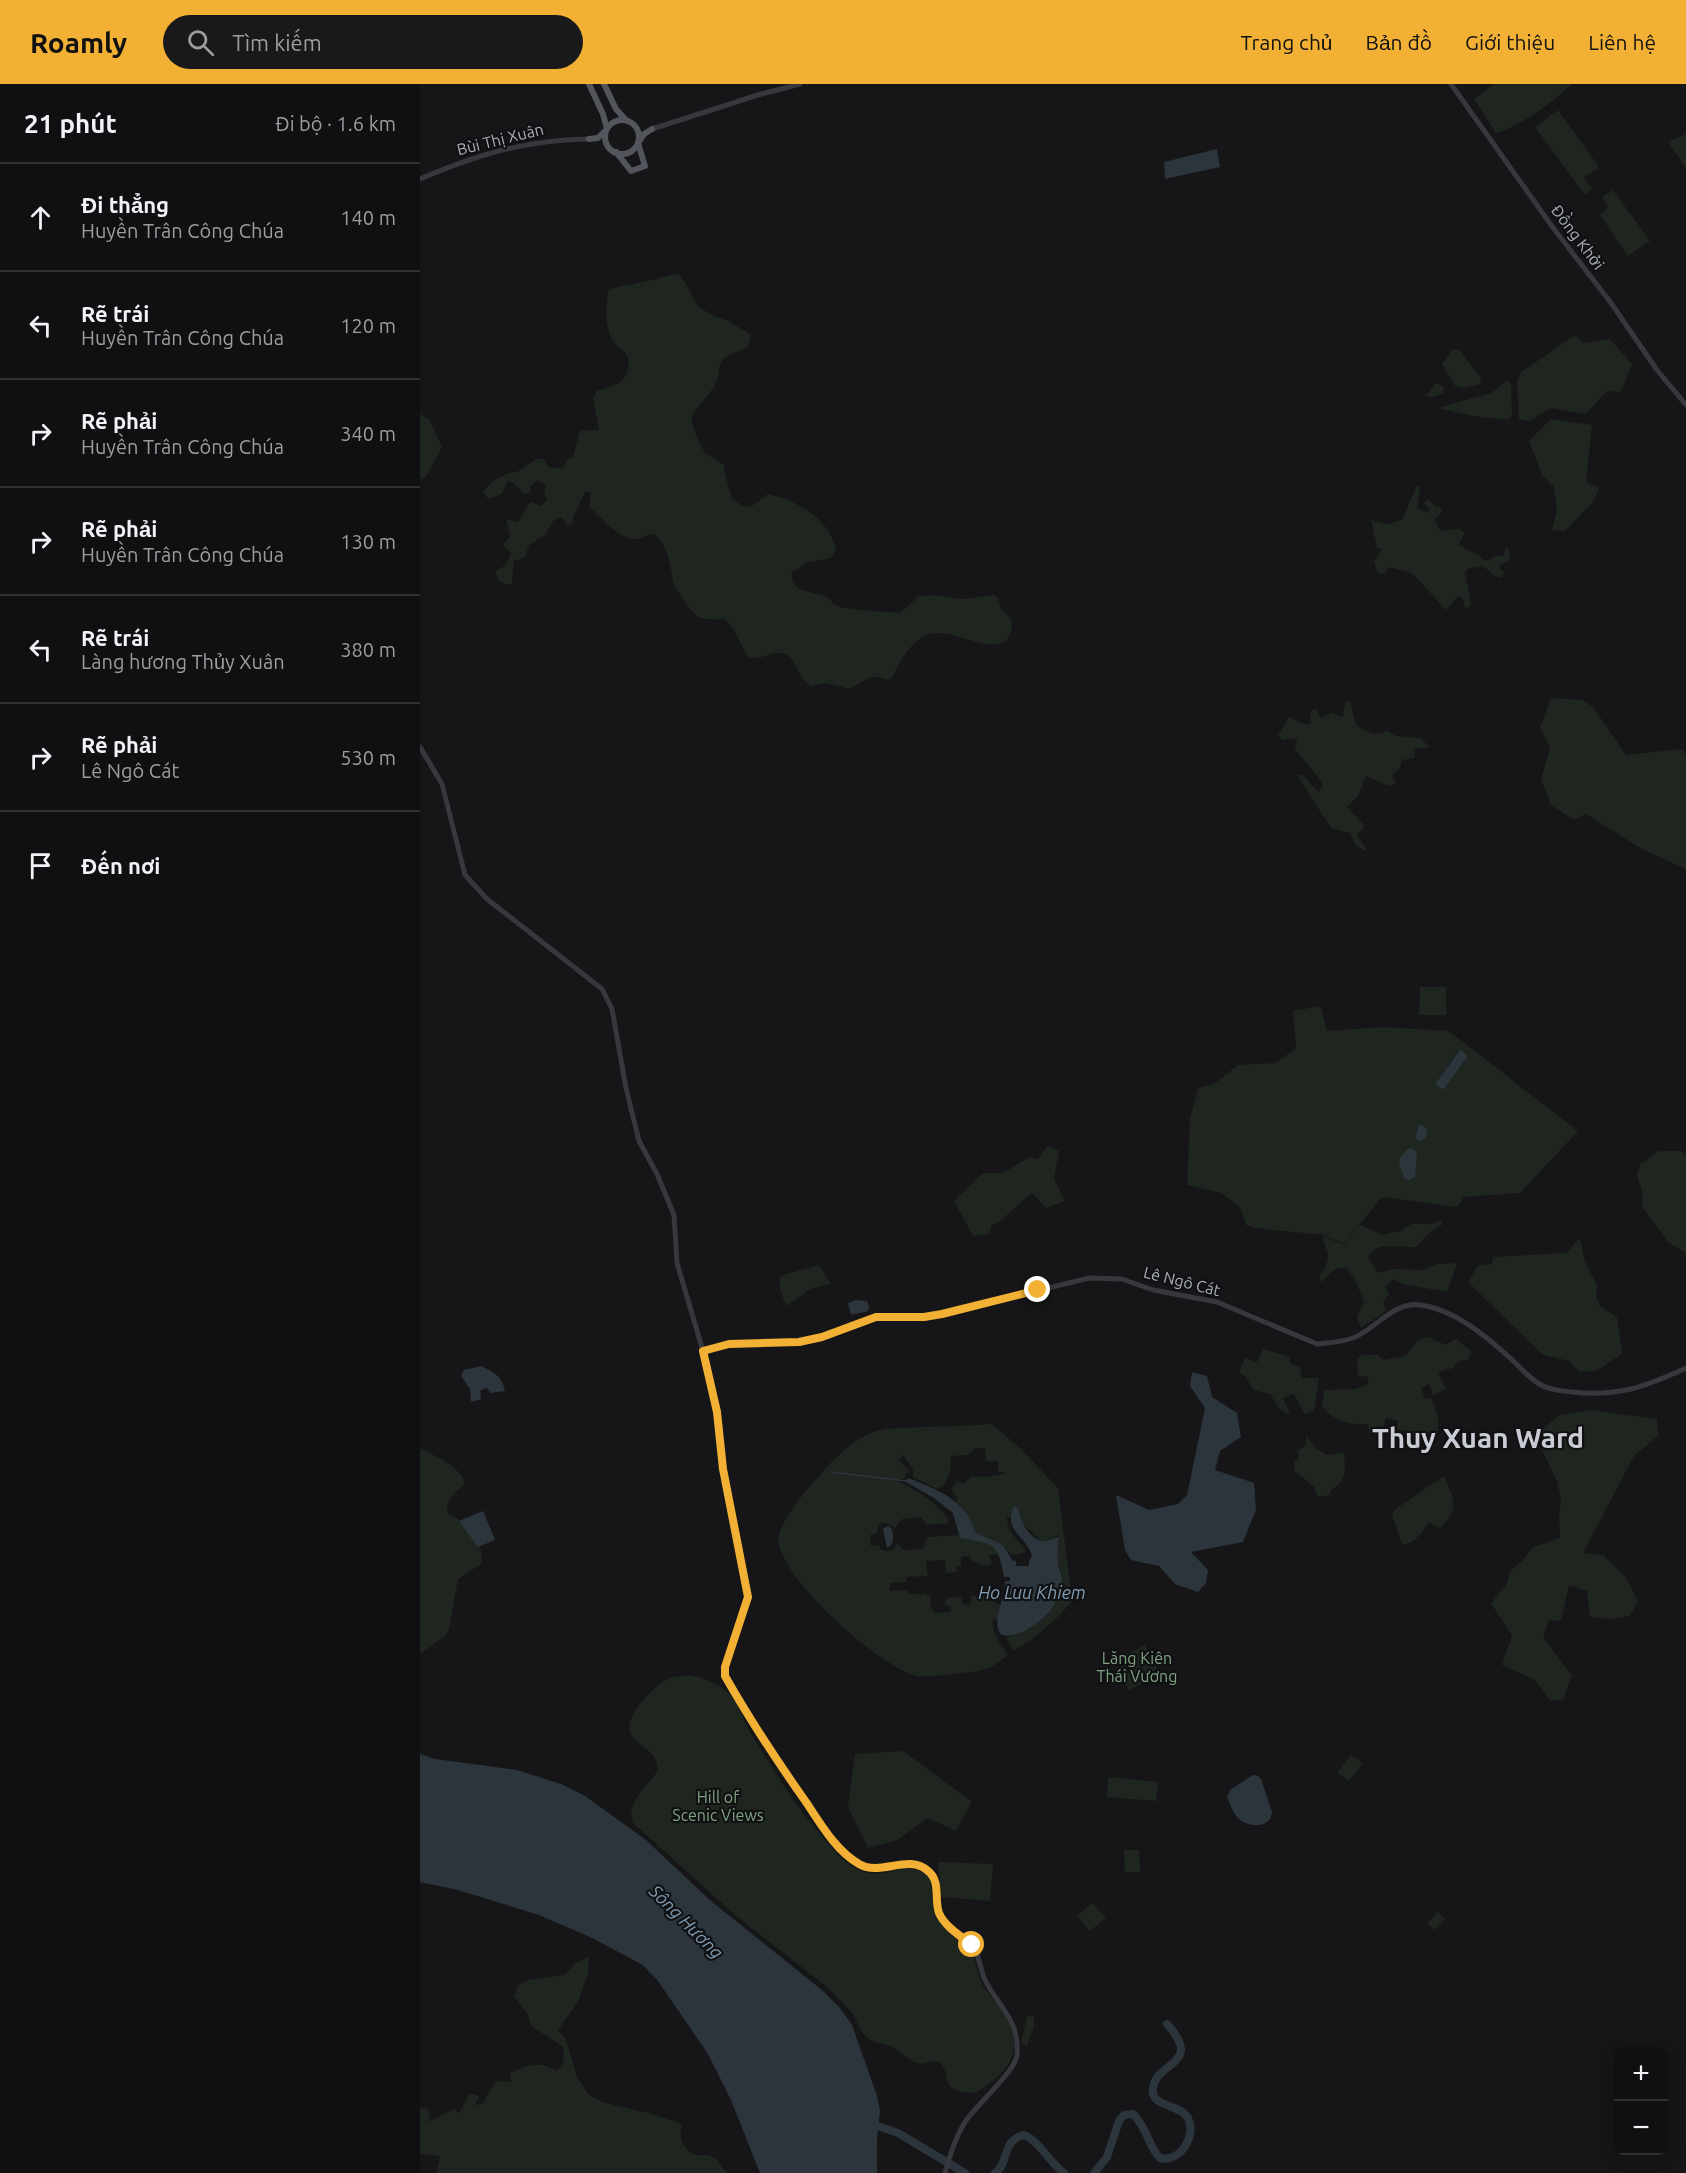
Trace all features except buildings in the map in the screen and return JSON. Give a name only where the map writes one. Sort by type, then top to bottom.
[{"type":"main road","points":[[587,84],[603,114],[607,129],[606,140],[632,171],[645,166],[638,143],[638,132],[616,109],[606,84]]},
{"type":"main road","points":[[589,139],[598,138],[615,121],[629,122],[652,129]]},
{"type":"main road","points":[[589,139],[626,153],[631,151],[644,134],[652,129]]},
{"type":"street","points":[[652,129],[800,84]]},
{"type":"street","name":"Đồng Khởi","points":[[1451,84],[1551,225],[1611,303],[1657,370],[1686,405]]},
{"type":"street","name":"Bùi Thị Xuân","points":[[420,179],[471,158],[509,148],[545,141],[589,139]]},
{"type":"street","points":[[420,747],[442,784],[465,875],[487,899],[602,989],[612,1009],[633,1121],[639,1141],[657,1174],[674,1215],[677,1263],[703,1351],[717,1412],[723,1469],[748,1597],[725,1667],[725,1676],[752,1723],[825,1830],[851,1859],[864,1867],[876,1869],[905,1863],[918,1865],[926,1868],[933,1875],[940,1916],[972,1945],[989,1987],[1010,2016],[1015,2028],[1017,2056],[1014,2065],[964,2124],[945,2173]]},
{"type":"street","name":"Lê Ngô Cát","points":[[703,1351],[729,1344],[799,1342],[822,1337],[876,1317],[924,1317],[942,1314],[1089,1278],[1103,1278],[1122,1279],[1153,1290],[1216,1302],[1317,1344],[1355,1338],[1397,1309],[1413,1304],[1422,1305],[1443,1311],[1480,1332],[1541,1385],[1559,1391],[1588,1394],[1617,1393],[1656,1382],[1686,1368]]},
{"type":"green space","points":[[1494,84],[1572,84],[1536,113],[1496,133],[1474,99]]},
{"type":"green space","points":[[1558,110],[1599,167],[1584,178],[1592,189],[1585,195],[1535,127]]},
{"type":"green space","points":[[1686,134],[1686,168],[1668,142]]},
{"type":"green space","points":[[1613,190],[1650,241],[1628,256],[1600,215],[1608,207],[1602,197]]},
{"type":"green space","points":[[679,274],[697,305],[711,315],[729,321],[751,335],[748,347],[723,360],[716,383],[691,418],[696,436],[705,453],[724,465],[732,499],[743,506],[751,506],[768,494],[790,501],[801,506],[819,520],[833,539],[836,550],[831,558],[808,562],[792,572],[794,584],[802,590],[827,597],[839,607],[900,613],[919,596],[935,595],[963,599],[993,595],[998,598],[1001,609],[1012,619],[1010,635],[1002,643],[992,645],[950,634],[936,633],[925,636],[913,645],[891,679],[870,677],[850,689],[826,683],[811,686],[801,677],[789,656],[780,653],[756,658],[748,657],[725,619],[707,619],[697,616],[676,589],[666,550],[655,534],[630,539],[618,533],[590,508],[590,492],[585,492],[573,517],[573,523],[568,525],[561,517],[554,520],[544,536],[529,545],[525,557],[514,561],[512,584],[505,584],[497,580],[496,571],[506,565],[511,553],[503,545],[510,536],[506,519],[518,522],[530,502],[541,506],[547,500],[544,493],[546,484],[537,480],[530,487],[530,493],[523,494],[515,484],[508,481],[502,494],[488,499],[483,491],[492,482],[506,474],[517,472],[536,459],[544,459],[549,467],[562,469],[567,460],[573,457],[580,431],[599,430],[593,399],[597,391],[621,381],[627,374],[629,364],[627,356],[612,340],[609,332],[606,314],[609,290]]},
{"type":"green space","points":[[1575,335],[1584,343],[1610,339],[1632,364],[1621,392],[1607,391],[1586,414],[1550,408],[1530,421],[1519,419],[1517,382],[1520,373]]},
{"type":"green space","points":[[1453,349],[1459,350],[1480,377],[1481,384],[1462,388],[1455,386],[1442,364]]},
{"type":"green space","points":[[1507,381],[1511,384],[1512,415],[1507,420],[1473,416],[1437,408],[1491,393]]},
{"type":"green space","points":[[1436,383],[1444,388],[1443,394],[1426,396]]},
{"type":"green space","points":[[420,414],[429,419],[442,447],[426,477],[420,480]]},
{"type":"green space","points":[[1551,419],[1592,425],[1586,482],[1599,487],[1594,501],[1565,531],[1552,530],[1557,510],[1554,487],[1542,475],[1529,441]]},
{"type":"green space","points":[[1417,485],[1420,487],[1417,508],[1428,513],[1429,509],[1424,503],[1428,499],[1436,507],[1440,507],[1442,511],[1435,519],[1440,531],[1460,529],[1465,533],[1459,544],[1461,546],[1489,561],[1495,556],[1504,556],[1505,547],[1509,549],[1510,560],[1500,565],[1499,568],[1504,572],[1502,578],[1495,576],[1483,566],[1469,568],[1465,572],[1471,606],[1465,609],[1463,599],[1459,595],[1446,610],[1412,573],[1389,567],[1384,574],[1378,573],[1374,562],[1382,548],[1377,548],[1371,520],[1388,524],[1402,520]]},
{"type":"green space","points":[[1551,698],[1583,700],[1593,707],[1626,755],[1683,749],[1686,757],[1686,869],[1642,849],[1586,814],[1574,820],[1551,805],[1541,779],[1550,748],[1540,727]]},
{"type":"green space","points":[[1350,700],[1356,725],[1363,730],[1375,734],[1387,731],[1396,736],[1421,738],[1429,747],[1415,749],[1414,758],[1402,760],[1400,768],[1392,775],[1396,783],[1389,786],[1366,776],[1358,796],[1347,807],[1365,826],[1357,835],[1368,852],[1356,846],[1350,833],[1331,828],[1297,775],[1303,775],[1319,793],[1323,783],[1295,749],[1297,738],[1283,740],[1278,736],[1289,717],[1300,723],[1311,724],[1311,710],[1316,709],[1321,718],[1332,713],[1343,717],[1345,702]]},
{"type":"green space","points":[[1420,987],[1446,987],[1446,1015],[1419,1015]]},
{"type":"green space","points":[[1321,1006],[1327,1031],[1383,1027],[1449,1031],[1578,1131],[1520,1193],[1464,1197],[1457,1207],[1382,1197],[1344,1244],[1324,1235],[1255,1228],[1246,1225],[1240,1207],[1221,1193],[1187,1185],[1190,1119],[1198,1088],[1214,1084],[1238,1065],[1276,1063],[1296,1048],[1293,1011]],"holes":[[[1459,1050],[1468,1056],[1443,1090],[1435,1084]]]},
{"type":"green space","points":[[1047,1146],[1059,1151],[1054,1179],[1065,1201],[1046,1208],[1032,1193],[999,1222],[991,1226],[990,1234],[973,1236],[954,1201],[983,1173],[1003,1173],[1029,1157],[1038,1159]]},
{"type":"green space","points":[[1659,1151],[1681,1151],[1686,1156],[1686,1253],[1668,1242],[1643,1208],[1642,1191],[1637,1175],[1640,1164]]},
{"type":"green space","points":[[1441,1220],[1443,1224],[1430,1232],[1416,1247],[1382,1247],[1371,1252],[1368,1257],[1378,1273],[1394,1269],[1421,1270],[1437,1264],[1457,1263],[1447,1292],[1403,1284],[1394,1279],[1385,1286],[1389,1294],[1383,1302],[1386,1311],[1361,1328],[1357,1317],[1364,1302],[1355,1279],[1346,1267],[1335,1269],[1321,1282],[1319,1278],[1328,1257],[1323,1236],[1344,1245],[1360,1225],[1383,1235],[1401,1231],[1411,1224],[1431,1224]]},
{"type":"green space","points":[[1580,1238],[1585,1262],[1597,1285],[1596,1297],[1600,1306],[1617,1317],[1622,1354],[1596,1371],[1579,1372],[1569,1361],[1543,1355],[1468,1282],[1478,1265],[1492,1264],[1493,1257],[1566,1253]]},
{"type":"green space","points":[[819,1265],[831,1284],[812,1288],[786,1306],[780,1289],[780,1276]]},
{"type":"green space","points":[[1427,1337],[1446,1345],[1456,1339],[1472,1352],[1467,1360],[1458,1361],[1453,1368],[1438,1372],[1446,1389],[1433,1395],[1429,1384],[1421,1388],[1425,1399],[1431,1398],[1438,1416],[1438,1431],[1424,1443],[1419,1445],[1420,1435],[1397,1429],[1398,1421],[1386,1418],[1382,1433],[1371,1434],[1367,1424],[1342,1421],[1322,1406],[1324,1390],[1356,1389],[1369,1384],[1367,1376],[1358,1377],[1357,1360],[1362,1355],[1377,1355],[1384,1360],[1406,1356],[1417,1341]]},
{"type":"green space","points":[[1263,1349],[1290,1357],[1290,1363],[1300,1367],[1302,1378],[1319,1378],[1314,1411],[1305,1414],[1293,1393],[1283,1399],[1290,1412],[1287,1414],[1279,1408],[1270,1394],[1253,1390],[1246,1377],[1239,1373],[1245,1358],[1257,1362]]},
{"type":"green space","points":[[1591,1410],[1657,1419],[1658,1436],[1634,1456],[1583,1553],[1603,1555],[1626,1578],[1638,1601],[1630,1616],[1610,1619],[1590,1617],[1587,1591],[1569,1585],[1561,1621],[1549,1620],[1543,1637],[1572,1676],[1563,1699],[1550,1701],[1535,1680],[1502,1665],[1512,1636],[1491,1603],[1506,1585],[1511,1570],[1533,1547],[1560,1538],[1561,1500],[1557,1481],[1542,1450],[1542,1430],[1559,1415]]},
{"type":"green space","points":[[991,1424],[1018,1446],[1058,1488],[1072,1601],[1037,1635],[1014,1651],[1006,1638],[1030,1629],[1044,1617],[1059,1598],[1062,1576],[1058,1559],[1058,1535],[1047,1541],[1041,1540],[1021,1522],[1018,1508],[1012,1510],[1011,1517],[1007,1517],[1007,1522],[1026,1552],[1013,1555],[1003,1545],[975,1532],[964,1509],[956,1502],[957,1497],[951,1490],[957,1481],[964,1484],[971,1476],[1004,1474],[1005,1472],[998,1472],[998,1461],[986,1461],[985,1448],[976,1448],[968,1455],[951,1456],[947,1479],[937,1489],[913,1477],[913,1469],[903,1455],[899,1459],[909,1472],[905,1475],[906,1478],[897,1481],[931,1501],[948,1518],[948,1523],[927,1525],[921,1517],[902,1519],[895,1528],[887,1523],[881,1523],[877,1529],[878,1533],[870,1535],[871,1546],[879,1545],[880,1549],[886,1551],[894,1550],[897,1543],[903,1550],[923,1549],[928,1537],[958,1535],[960,1538],[992,1546],[999,1554],[989,1555],[992,1564],[984,1566],[972,1561],[970,1556],[961,1557],[961,1566],[956,1567],[957,1572],[946,1573],[945,1560],[926,1561],[929,1576],[906,1577],[906,1582],[890,1583],[890,1591],[907,1590],[908,1594],[920,1594],[919,1597],[923,1593],[930,1595],[934,1613],[950,1612],[952,1607],[944,1605],[947,1598],[961,1597],[963,1605],[971,1604],[971,1596],[993,1596],[996,1598],[995,1603],[1001,1605],[997,1619],[993,1619],[993,1629],[1008,1655],[984,1670],[917,1676],[880,1656],[856,1638],[810,1594],[792,1572],[781,1551],[779,1535],[781,1528],[790,1512],[826,1468],[853,1443],[869,1434],[888,1429]]},
{"type":"green space","points":[[1306,1436],[1316,1448],[1327,1455],[1344,1452],[1343,1478],[1331,1490],[1330,1495],[1318,1497],[1314,1487],[1295,1472],[1294,1462],[1299,1458],[1297,1450],[1305,1447]]},
{"type":"green space","points":[[420,1448],[446,1462],[462,1477],[465,1483],[449,1500],[448,1514],[461,1522],[473,1534],[481,1548],[482,1556],[481,1564],[458,1579],[449,1629],[445,1636],[420,1654]]},
{"type":"green space","points":[[1444,1476],[1453,1498],[1451,1515],[1440,1528],[1430,1523],[1412,1542],[1402,1545],[1392,1514],[1397,1508]]},
{"type":"green space","name":"Lăng Kiên Thái Vương","points":[[1145,1645],[1160,1675],[1129,1690],[1115,1660]]},
{"type":"green space","name":"Hill of Scenic Views","points":[[688,1675],[715,1684],[732,1698],[749,1730],[789,1793],[832,1848],[852,1867],[876,1874],[913,1869],[929,1877],[936,1916],[942,1925],[972,1953],[982,1984],[1003,2012],[1013,2034],[1012,2055],[995,2080],[976,2093],[955,2090],[949,2084],[940,2062],[931,2061],[923,2064],[914,2062],[891,2046],[871,2041],[861,2031],[853,2014],[827,1987],[735,1915],[633,1823],[631,1816],[634,1802],[657,1772],[657,1764],[652,1753],[637,1742],[630,1732],[632,1717],[649,1693],[664,1681]]},
{"type":"green space","points":[[903,1751],[972,1802],[956,1831],[928,1818],[897,1840],[868,1848],[848,1807],[855,1754]]},
{"type":"green space","points":[[1351,1755],[1363,1764],[1348,1781],[1337,1772]]},
{"type":"green space","points":[[1108,1777],[1158,1782],[1156,1801],[1107,1797]]},
{"type":"green space","points":[[1124,1850],[1139,1850],[1140,1872],[1125,1872]]},
{"type":"green space","points":[[938,1862],[993,1864],[990,1901],[941,1897]]},
{"type":"green space","points":[[1092,1903],[1106,1918],[1090,1931],[1077,1916]]},
{"type":"green space","points":[[1438,1912],[1445,1919],[1434,1930],[1427,1923]]},
{"type":"green space","points":[[589,1957],[588,1973],[578,2002],[558,2030],[566,2040],[577,2077],[588,2094],[602,2102],[682,2124],[681,2138],[685,2147],[696,2155],[713,2157],[727,2173],[436,2173],[440,2156],[420,2154],[420,2109],[427,2108],[430,2112],[428,2122],[454,2109],[459,2113],[470,2093],[479,2096],[475,2105],[482,2104],[495,2083],[498,2081],[511,2082],[510,2074],[521,2068],[538,2065],[556,2071],[563,2060],[563,2047],[531,2026],[528,2015],[514,1996],[518,1985],[528,1980],[564,1975],[576,1963]]},
{"type":"green space","points":[[1027,2016],[1034,2016],[1034,2026],[1027,2046],[1021,2043]]},
{"type":"water","points":[[1217,149],[1220,167],[1165,179],[1164,162]]},
{"type":"water","points":[[1460,1050],[1468,1056],[1443,1090],[1435,1084]]},
{"type":"water","points":[[1419,1124],[1425,1127],[1427,1134],[1421,1141],[1415,1140]]},
{"type":"water","points":[[1412,1148],[1417,1152],[1415,1177],[1409,1180],[1405,1179],[1399,1159],[1407,1149]]},
{"type":"water","points":[[856,1300],[867,1301],[868,1311],[851,1315],[848,1303]]},
{"type":"water","points":[[481,1366],[497,1375],[505,1391],[491,1393],[486,1388],[480,1391],[481,1399],[471,1402],[470,1389],[461,1376],[464,1370]]},
{"type":"water","points":[[1192,1372],[1207,1376],[1212,1397],[1237,1413],[1241,1437],[1220,1451],[1215,1470],[1254,1483],[1256,1510],[1243,1542],[1191,1552],[1208,1570],[1206,1583],[1198,1592],[1175,1584],[1159,1566],[1131,1560],[1125,1550],[1116,1495],[1149,1510],[1178,1504],[1187,1495],[1205,1408],[1190,1386]]},
{"type":"water","name":"Ho Luu Khiem","points":[[908,1478],[939,1491],[958,1504],[971,1521],[975,1532],[1003,1545],[1012,1560],[1016,1561],[1016,1566],[1029,1566],[1032,1556],[1013,1528],[1011,1515],[1014,1506],[1018,1508],[1023,1523],[1034,1537],[1044,1541],[1058,1537],[1062,1587],[1054,1605],[1039,1622],[1020,1633],[1010,1636],[1001,1635],[997,1622],[1005,1581],[1010,1581],[1010,1577],[1004,1577],[996,1550],[986,1543],[960,1538],[953,1513],[934,1498],[905,1481]]},
{"type":"water","points":[[483,1511],[495,1540],[478,1547],[459,1521]]},
{"type":"water","points":[[888,1526],[892,1530],[893,1539],[890,1547],[887,1548],[883,1529]]},
{"type":"water","name":"Sông Hương","points":[[420,1754],[435,1759],[517,1770],[561,1784],[585,1796],[646,1840],[711,1901],[822,1990],[840,2008],[852,2025],[877,2096],[880,2111],[877,2173],[760,2173],[731,2100],[708,2054],[658,1981],[643,1965],[590,1937],[539,1915],[458,1890],[420,1882]]},
{"type":"water","points":[[1253,1775],[1261,1779],[1272,1812],[1268,1822],[1258,1825],[1247,1824],[1238,1818],[1227,1797],[1230,1790]]},
{"type":"waterway","points":[[831,1472],[906,1481]]},
{"type":"waterway","points":[[1094,2173],[1107,2157],[1119,2121],[1124,2115],[1133,2114],[1138,2119],[1160,2158],[1174,2156],[1185,2147],[1190,2133],[1188,2118],[1179,2110],[1156,2099],[1153,2094],[1156,2079],[1180,2055],[1181,2048],[1177,2037],[1167,2024]]},
{"type":"waterway","points":[[872,2124],[898,2133],[965,2173]]},
{"type":"waterway","points":[[995,2173],[1003,2163],[1011,2142],[1023,2135],[1033,2141],[1064,2173]]},
{"type":"district","name":"Thuy Xuan Ward","points":[[1478,1438]]},
{"type":"route","points":[[972,1945],[940,1916],[937,1907],[936,1884],[933,1875],[926,1868],[905,1863],[876,1869],[864,1867],[851,1859],[825,1830],[782,1769],[725,1676],[725,1667],[748,1597],[723,1469],[717,1412],[703,1351],[729,1344],[799,1342],[822,1337],[876,1317],[924,1317],[1038,1290]]}]
